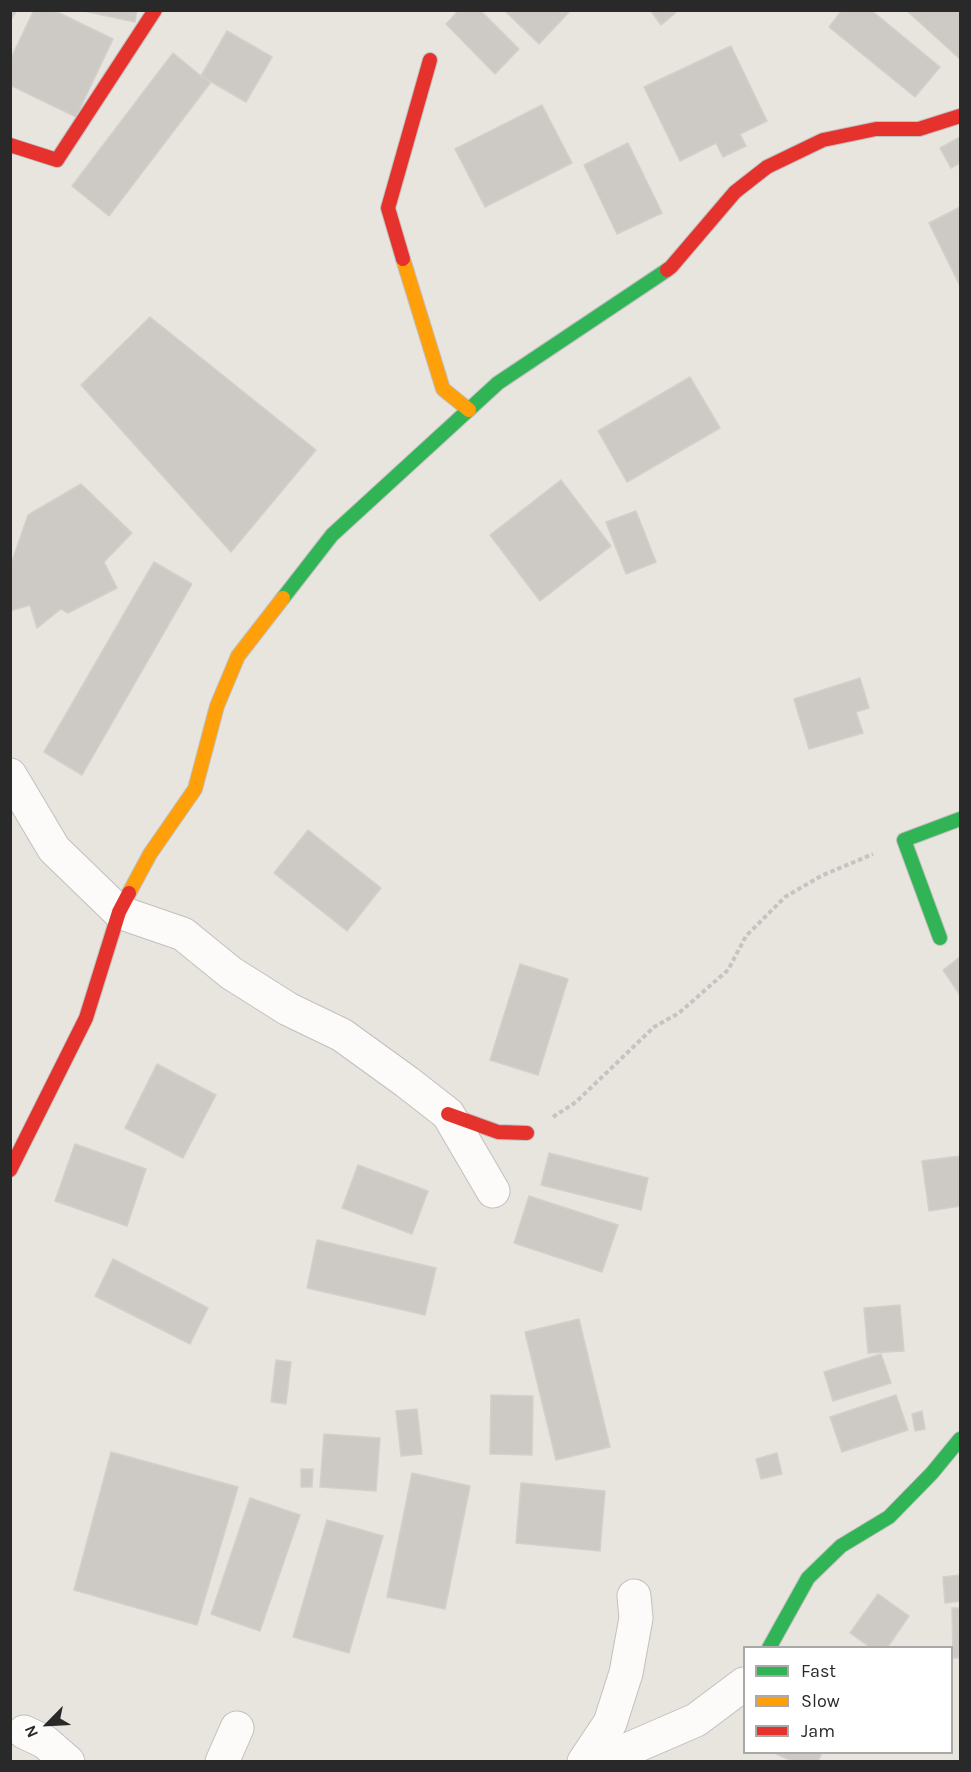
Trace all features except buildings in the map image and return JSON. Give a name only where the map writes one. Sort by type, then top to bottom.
[{"type":"street","points":[[10,145],[57,160],[155,10]]},
{"type":"street","points":[[430,60],[388,208],[443,389],[469,410]]},
{"type":"street","points":[[10,1170],[86,1017],[119,912],[150,854],[195,789],[217,706],[238,656],[332,535],[498,383],[671,267],[735,192],[766,167],[823,140],[876,129],[919,129],[960,116]]},
{"type":"street","points":[[10,775],[54,849],[119,912],[183,934],[231,973],[278,1003],[342,1035],[448,1114],[498,1132],[527,1133]]},
{"type":"street","points":[[940,938],[904,840],[960,819]]},
{"type":"street","points":[[448,1114],[493,1191]]},
{"type":"street","points":[[770,1646],[808,1578],[841,1546],[889,1517],[932,1473],[960,1439]]},
{"type":"street","points":[[584,1761],[610,1723],[626,1673],[636,1618],[634,1596]]},
{"type":"street","points":[[599,1761],[696,1720],[743,1685]]},
{"type":"street","points":[[222,1761],[237,1728]]},
{"type":"street","points":[[24,1732],[45,1742],[68,1761]]},
{"type":"path","points":[[527,1133],[576,1102],[654,1027],[679,1013],[728,970],[746,936],[785,897],[821,876],[904,840]]},
{"type":"traffic: fast","points":[[283,598],[332,535],[498,383],[667,270]]},
{"type":"traffic: fast","points":[[940,938],[904,840],[960,819]]},
{"type":"traffic: fast","points":[[770,1646],[808,1578],[841,1546],[889,1517],[932,1473],[960,1439]]},
{"type":"traffic: slow","points":[[403,259],[443,389],[469,410]]},
{"type":"traffic: slow","points":[[129,893],[150,854],[195,789],[217,706],[238,656],[283,598]]},
{"type":"traffic: jam","points":[[10,145],[57,160],[155,10]]},
{"type":"traffic: jam","points":[[403,259],[388,208],[430,60]]},
{"type":"traffic: jam","points":[[667,270],[735,192],[767,167],[823,140],[876,129],[919,129],[960,116]]},
{"type":"traffic: jam","points":[[10,1170],[86,1018],[119,912],[129,893]]},
{"type":"traffic: jam","points":[[448,1114],[498,1132],[527,1133]]}]
